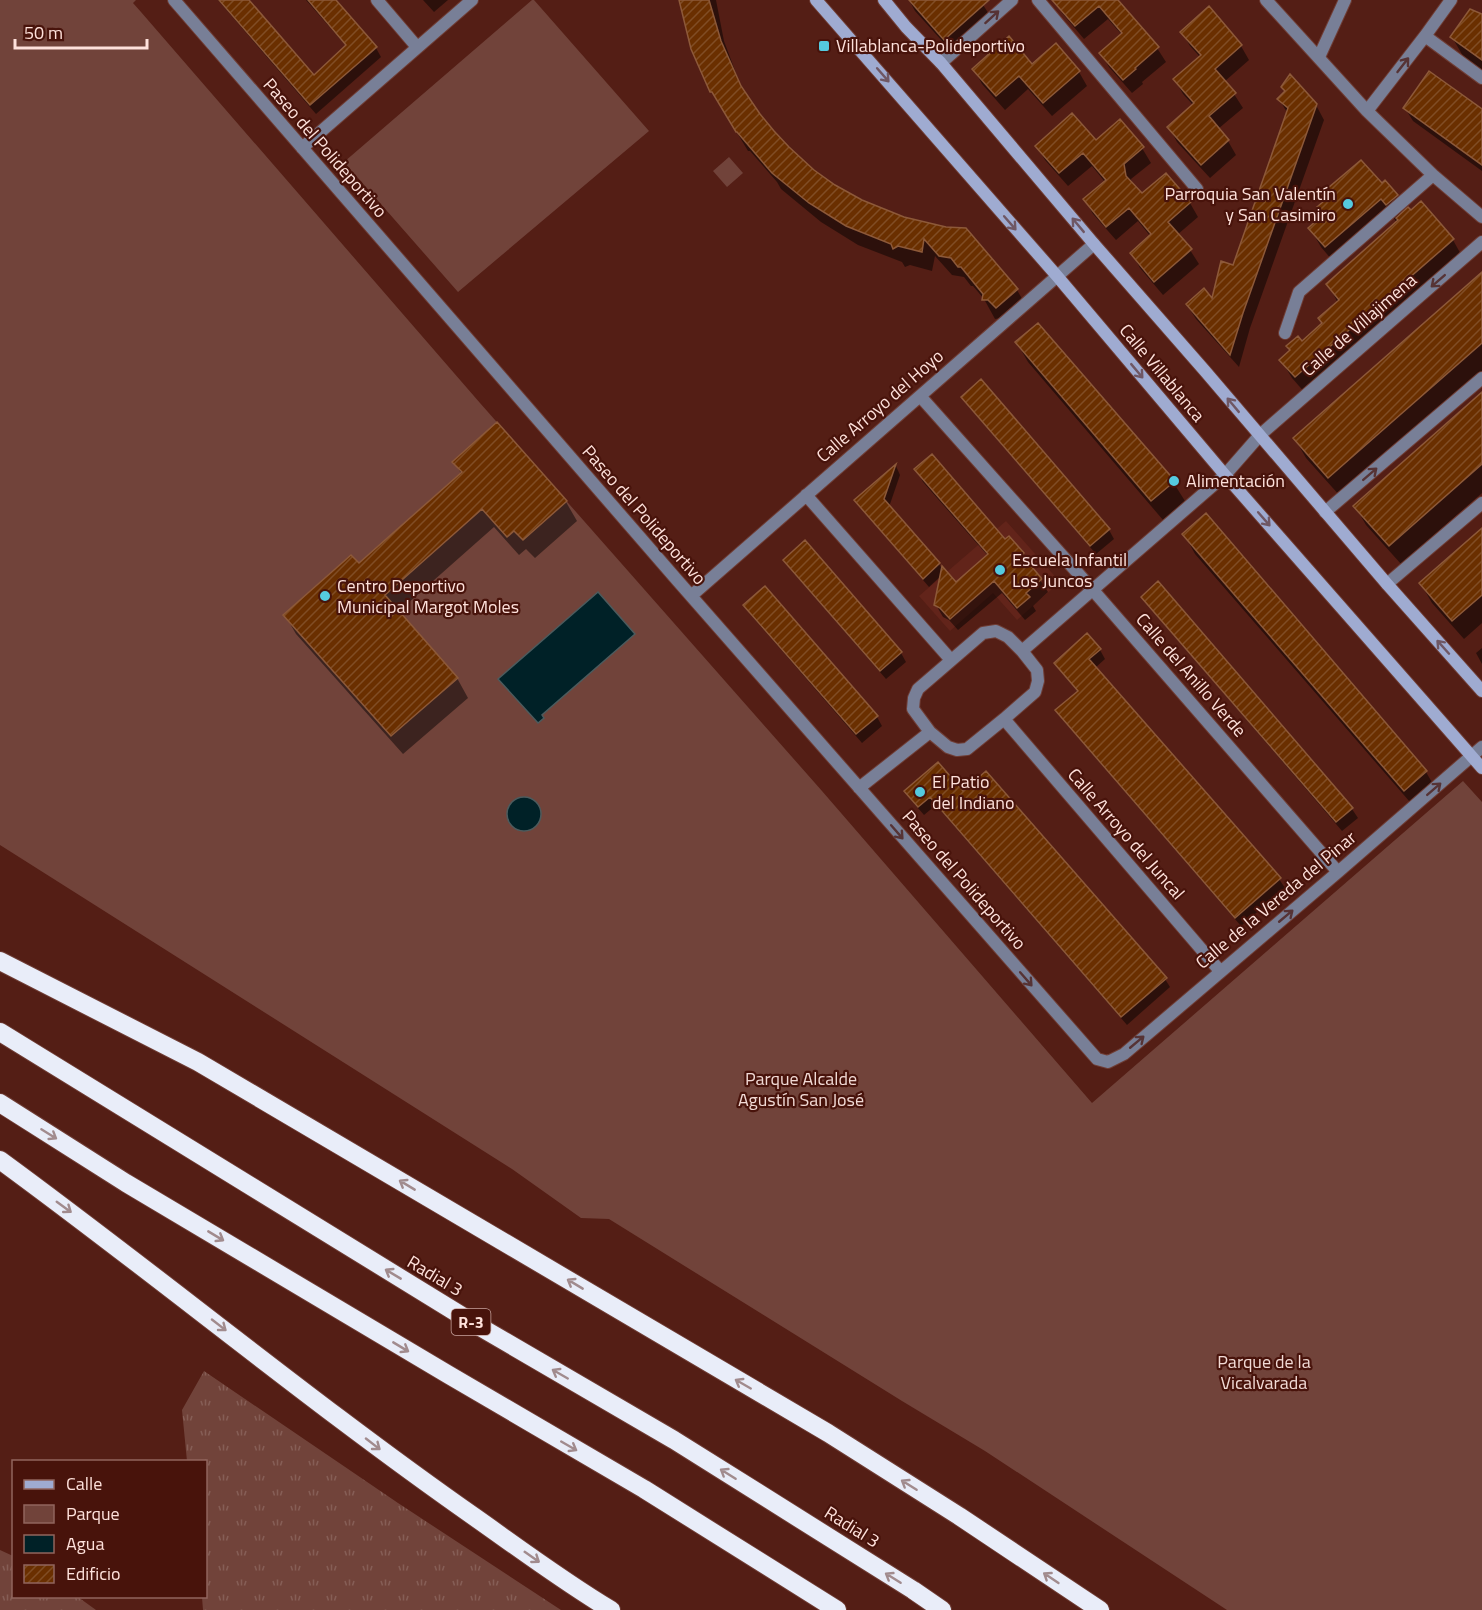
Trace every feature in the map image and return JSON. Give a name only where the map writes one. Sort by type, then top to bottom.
[{"type":"highway","points":[[0,961],[218,1073],[828,1433],[959,1516],[1100,1610]]},
{"type":"highway","name":"Radial 3","points":[[0,1032],[475,1324],[674,1440],[914,1590],[942,1610]]},
{"type":"highway","points":[[0,1103],[136,1189],[644,1489],[837,1610]]},
{"type":"highway","points":[[0,1160],[102,1235],[397,1462],[569,1584],[611,1610]]},
{"type":"main road","name":"Calle Villablanca","points":[[816,0],[1057,276],[1225,475],[1482,768]]},
{"type":"main road","name":"Calle Villablanca","points":[[884,0],[906,27],[941,63],[1094,244],[1482,691]]},
{"type":"street","name":"Paseo del Polideportivo","points":[[174,0],[1089,1050]]},
{"type":"street","points":[[377,0],[417,47]]},
{"type":"street","points":[[302,148],[472,0]]},
{"type":"street","points":[[941,63],[1012,0]]},
{"type":"street","points":[[1038,0],[1197,189]]},
{"type":"street","points":[[1266,0],[1366,111],[1433,175],[1482,216]]},
{"type":"street","points":[[1319,57],[1345,0]]},
{"type":"street","points":[[1366,111],[1451,0]]},
{"type":"street","points":[[1425,36],[1482,78]]},
{"type":"street","points":[[1285,333],[1299,292],[1433,175]]},
{"type":"street","name":"Calle de Villajimena","points":[[1022,651],[1225,475],[1260,435],[1482,242]]},
{"type":"street","name":"Calle Arroyo del Hoyo","points":[[691,596],[1094,244]]},
{"type":"street","points":[[1325,512],[1482,378]]},
{"type":"street","name":"Calle del Anillo Verde","points":[[920,396],[1092,589],[1338,872]]},
{"type":"street","points":[[806,495],[951,660]]},
{"type":"street","points":[[1387,584],[1482,503]]},
{"type":"street","points":[[996,631],[1008,637],[1022,651],[1037,670],[1038,681],[1035,692],[967,749],[957,750],[948,747],[930,732],[913,709],[918,689],[983,633],[996,631]]},
{"type":"street","name":"Calle Arroyo del Juncal","points":[[1004,719],[1220,971]]},
{"type":"street","points":[[859,788],[930,732]]},
{"type":"street","name":"Calle de la Vereda del Pinar","points":[[1089,1050],[1097,1059],[1108,1062],[1124,1053],[1482,747]]},
{"type":"shaded area","name":"Escuela Infantil Los Juncos","points":[[1006,521],[1060,582],[1017,620],[993,593],[950,631],[919,596]]},
{"type":"green space","points":[[0,0],[136,0],[133,3],[1092,1103],[1463,781],[1482,802],[1482,1610],[1227,1610],[985,1451],[609,1219],[581,1218],[512,1169],[0,845]]},
{"type":"green space","points":[[532,0],[649,131],[458,292],[344,162]]},
{"type":"green space","points":[[729,157],[743,173],[727,187],[713,171]]},
{"type":"green space","points":[[204,1371],[561,1610],[203,1610],[202,1598],[207,1598],[207,1460],[187,1460],[182,1410]]},
{"type":"green space","points":[[0,1550],[12,1556],[12,1598],[79,1598],[96,1610],[0,1610]]},
{"type":"water","points":[[598,592],[635,634],[542,715],[544,718],[538,723],[498,679]]},
{"type":"water","points":[[524,797],[536,802],[541,814],[536,826],[524,831],[512,826],[507,814],[512,802]]},
{"type":"building","points":[[219,0],[249,0],[314,75],[346,45],[308,0],[336,0],[377,47],[310,105]]},
{"type":"building","points":[[679,0],[709,0],[721,41],[741,86],[774,131],[814,170],[862,200],[904,217],[946,227],[966,228],[1018,289],[996,308],[988,300],[982,300],[983,294],[961,267],[958,267],[951,258],[939,256],[924,239],[922,252],[898,246],[893,249],[891,244],[846,226],[809,203],[772,173],[736,132],[710,92],[691,49]]},
{"type":"building","points":[[909,0],[989,0],[944,40]]},
{"type":"building","points":[[1052,0],[1118,0],[1159,47],[1123,80],[1099,53],[1122,33],[1099,6],[1075,26]]},
{"type":"building","points":[[1209,6],[1242,45],[1215,69],[1236,93],[1209,116],[1229,140],[1201,165],[1167,127],[1194,103],[1173,79],[1201,55],[1180,32]]},
{"type":"building","points":[[1470,9],[1482,14],[1482,60],[1450,37]]},
{"type":"building","points":[[1009,36],[1032,64],[1056,43],[1080,71],[1043,103],[1019,76],[996,96],[972,69]]},
{"type":"building","points":[[1429,71],[1482,109],[1482,165],[1403,108]]},
{"type":"building","points":[[1290,74],[1317,104],[1230,355],[1186,304],[1204,288],[1212,298],[1221,261],[1233,265],[1288,108],[1277,99],[1285,91],[1281,87]]},
{"type":"building","points":[[1072,113],[1096,140],[1120,119],[1144,147],[1124,164],[1126,176],[1142,193],[1166,173],[1191,202],[1168,222],[1192,249],[1154,282],[1130,253],[1151,234],[1129,208],[1106,227],[1083,199],[1106,180],[1083,153],[1059,173],[1035,146]]},
{"type":"building","name":"Parroquia San Valentín y San Casimiro","points":[[1361,160],[1382,183],[1385,180],[1398,195],[1386,205],[1381,199],[1325,247],[1308,228],[1324,214],[1317,207],[1325,200],[1321,194]]},
{"type":"building","points":[[1421,201],[1454,239],[1295,377],[1279,360],[1290,350],[1286,346],[1298,336],[1302,341],[1322,323],[1318,318],[1339,300],[1326,284],[1398,220],[1396,218],[1408,207],[1411,210]]},
{"type":"building","points":[[1482,272],[1482,343],[1328,478],[1293,438]]},
{"type":"building","points":[[1038,323],[1175,481],[1151,501],[1015,342]]},
{"type":"building","points":[[981,379],[1110,529],[1090,546],[961,397]]},
{"type":"building","points":[[1482,392],[1482,464],[1389,546],[1353,506]]},
{"type":"building","points":[[497,422],[567,501],[523,540],[514,531],[507,537],[482,509],[385,595],[458,678],[391,736],[283,615],[351,555],[359,563],[462,472],[452,462]]},
{"type":"building","points":[[932,454],[1005,539],[1009,536],[1024,553],[1022,555],[1042,579],[1026,593],[1030,597],[1017,608],[994,581],[950,619],[934,605],[942,566],[956,582],[988,554],[914,469]]},
{"type":"building","points":[[896,464],[884,499],[940,563],[923,579],[854,500]]},
{"type":"building","points":[[1206,513],[1427,771],[1404,791],[1182,534]]},
{"type":"building","points":[[1482,528],[1482,595],[1452,621],[1419,583]]},
{"type":"building","points":[[805,540],[902,652],[880,671],[783,560]]},
{"type":"building","points":[[1158,581],[1353,808],[1336,822],[1141,597]]},
{"type":"building","points":[[765,586],[878,716],[856,734],[743,605]]},
{"type":"building","points":[[1087,633],[1101,649],[1089,659],[1281,878],[1235,918],[1055,710],[1078,691],[1054,663]]},
{"type":"building","points":[[938,762],[963,791],[986,771],[1167,978],[1121,1017],[930,797],[918,807],[904,791]]},
{"type":"place","name":"Villablanca-Polideportivo","points":[[824,46]]},
{"type":"place","name":"Parroquia San Valentín y San Casimiro","points":[[1348,204]]},
{"type":"place","name":"Alimentación","points":[[1174,481]]},
{"type":"place","name":"Escuela Infantil Los Juncos","points":[[1000,570]]},
{"type":"place","name":"Centro Deportivo Municipal Margot Moles","points":[[325,596]]},
{"type":"place","name":"El Patio del Indiano","points":[[920,792]]},
{"type":"park label","name":"Parque Alcalde Agustín San José","points":[[801,1089]]},
{"type":"park label","name":"Parque de la Vicalvarada","points":[[1264,1372]]}]
